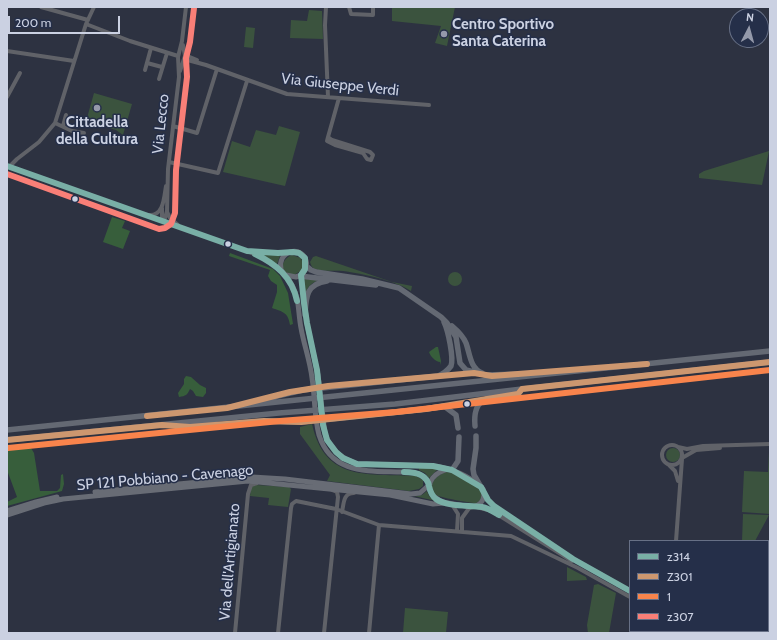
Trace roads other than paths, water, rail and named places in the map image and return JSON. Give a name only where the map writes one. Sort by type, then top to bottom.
[{"type":"highway","points":[[306,266],[316,272],[344,275],[395,286],[441,317],[461,334],[476,370],[492,376]]},
{"type":"highway","points":[[301,276],[395,286]]},
{"type":"highway","points":[[302,315],[308,294],[313,286],[323,282],[340,281]]},
{"type":"highway","points":[[227,408],[304,390],[435,377],[441,375],[449,368],[452,360],[447,330],[441,317]]},
{"type":"highway","points":[[447,323],[456,337],[459,359],[462,366],[470,372],[492,376],[630,366]]},
{"type":"highway","points":[[7,430],[770,351]]},
{"type":"highway","points":[[7,440],[279,413],[395,404],[770,362]]},
{"type":"highway","points":[[475,426],[474,413],[476,406],[481,401],[518,394],[522,389]]},
{"type":"highway","points":[[162,425],[190,427],[264,421],[301,422],[444,406],[456,415],[458,428]]},
{"type":"highway","points":[[476,436],[476,448],[472,469],[482,489]]},
{"type":"highway","points":[[450,470],[456,465],[459,459],[459,437]]},
{"type":"main road","points":[[284,273],[292,278],[301,276],[305,271],[306,266],[305,259],[300,253],[289,252],[281,260],[280,266],[284,273],[296,294],[318,372],[320,436],[326,449],[334,458],[346,466],[357,470],[413,472],[422,475],[429,484],[432,495],[438,500],[473,507],[482,501],[484,495],[482,489],[460,474],[450,470],[434,466],[364,465],[352,462],[342,457],[331,446],[320,423]]},
{"type":"main road","points":[[301,276],[302,315]]},
{"type":"main road","name":"SP 121 Pobbiano - Cavenago","points":[[7,511],[63,496],[244,477],[282,478],[416,494],[422,492],[435,474],[450,470]]},
{"type":"main road","name":"SP 121 Pobbiano - Cavenago","points":[[7,515],[19,510],[71,498],[248,481],[282,483],[323,488],[340,492],[365,492],[396,496],[433,504],[448,503]]},
{"type":"main road","points":[[340,492],[347,488],[374,491],[379,490]]},
{"type":"street","points":[[41,7],[51,8],[151,48],[178,56],[181,60],[184,57]]},
{"type":"street","points":[[8,166],[39,142],[55,122],[87,22],[94,7]]},
{"type":"street","name":"Via Lecco","points":[[179,77],[178,56],[182,40],[186,7]]},
{"type":"street","points":[[326,7],[325,25],[328,97]]},
{"type":"street","points":[[349,7],[351,14],[372,15],[373,7]]},
{"type":"street","name":"Via Lecco","points":[[162,221],[165,218],[167,211],[169,162],[179,77],[184,57],[182,40]]},
{"type":"street","points":[[145,70],[151,48]]},
{"type":"street","points":[[7,51],[74,61]]},
{"type":"street","points":[[159,79],[167,53]]},
{"type":"street","name":"Via Giuseppe Verdi","points":[[184,57],[247,81],[287,94],[429,105]]},
{"type":"street","points":[[147,63],[162,67]]},
{"type":"street","points":[[173,126],[197,133],[217,69]]},
{"type":"street","points":[[7,97],[20,73]]},
{"type":"street","points":[[169,162],[218,173],[247,81]]},
{"type":"street","points":[[328,137],[332,140],[370,152],[373,155],[373,158],[371,160],[367,159],[363,153],[335,145],[327,141],[328,137],[339,98]]},
{"type":"street","points":[[63,126],[66,115]]},
{"type":"street","points":[[55,122],[72,131],[84,133]]},
{"type":"street","points":[[8,166],[247,251],[268,260],[284,273]]},
{"type":"street","name":"Via Lecco","points":[[162,221],[168,174]]},
{"type":"street","name":"Via Lecco","points":[[142,214],[153,215],[157,213],[160,210],[164,197]]},
{"type":"street","points":[[167,211],[172,220],[185,229]]},
{"type":"street","points":[[247,251],[289,252]]},
{"type":"street","points":[[679,485],[675,471],[662,458],[664,449],[671,445],[687,449],[703,446],[770,446]]},
{"type":"street","points":[[670,465],[678,464],[682,458],[699,449],[770,446]]},
{"type":"street","points":[[676,540],[682,458],[682,452],[678,447]]},
{"type":"street","name":"Via dell'Artigianato","points":[[227,482],[245,484],[248,494]]},
{"type":"street","name":"Via dell'Artigianato","points":[[235,633],[250,486],[254,484],[282,483]]},
{"type":"street","points":[[482,489],[488,500],[494,506],[573,559],[629,590]]},
{"type":"street","points":[[324,633],[336,509],[340,492]]},
{"type":"street","points":[[342,512],[344,499],[348,494],[365,492]]},
{"type":"street","points":[[278,633],[290,508],[293,503],[302,502],[336,509],[379,525],[508,535],[515,537],[629,595]]},
{"type":"street","points":[[448,503],[458,514],[460,531]]},
{"type":"street","points":[[460,531],[462,518],[473,507],[488,509],[559,554],[629,595]]},
{"type":"street","points":[[369,633],[379,525]]},
{"type":"place","name":"Centro Sportivo Santa Caterina","points":[[444,34]]},
{"type":"place","name":"Cittadella della Cultura","points":[[97,108]]}]
